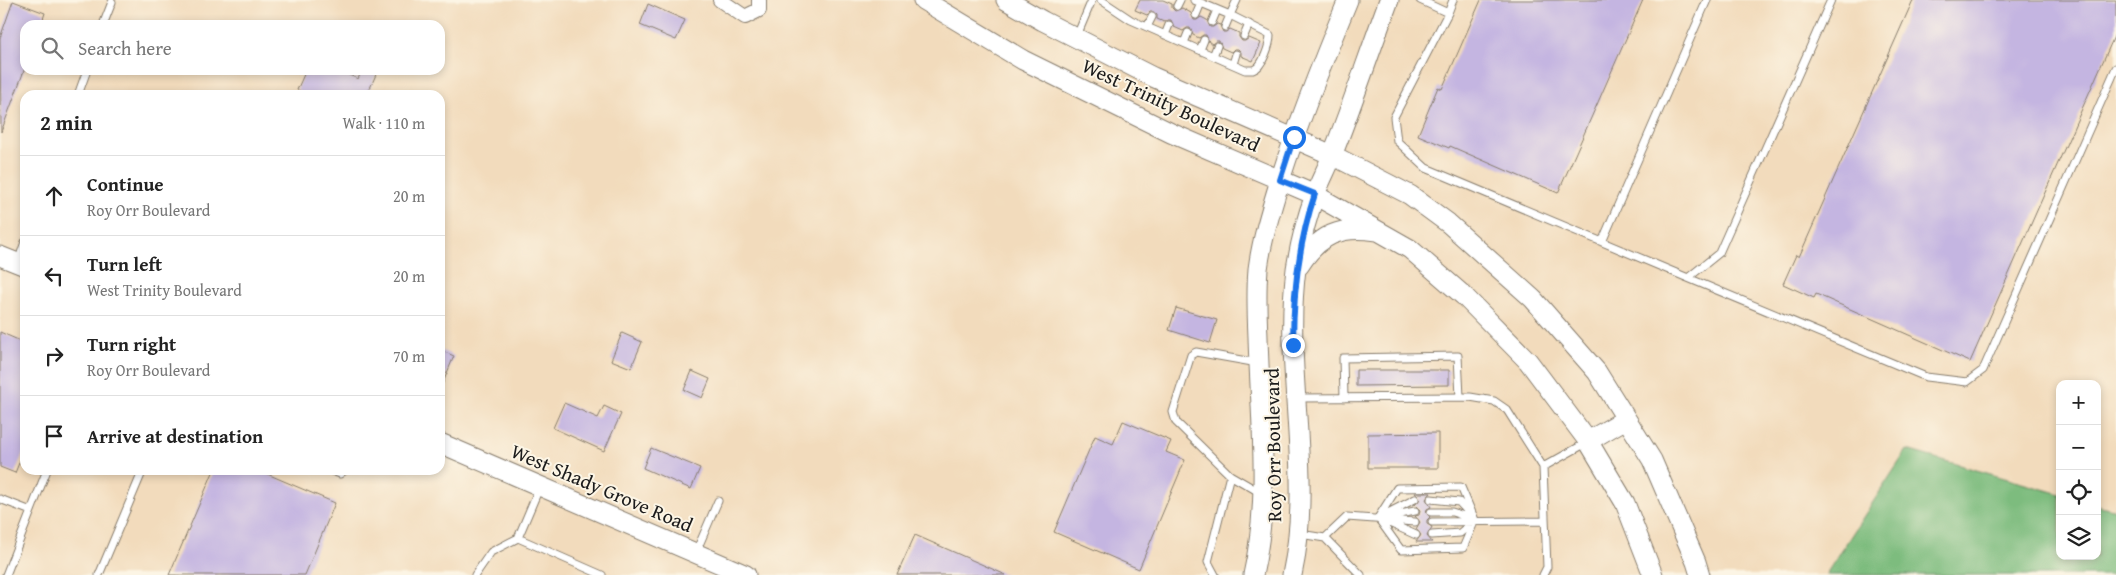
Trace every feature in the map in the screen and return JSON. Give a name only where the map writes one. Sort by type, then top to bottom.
[{"type":"main road","name":"West Trinity Boulevard","points":[[923,0],[1030,63],[1171,133],[1315,194],[1410,249],[1464,296],[1528,361],[1588,441],[1625,503],[1653,575]]},
{"type":"main road","name":"West Trinity Boulevard","points":[[1006,0],[1153,77],[1332,155],[1410,195],[1448,223],[1534,299],[1598,372],[1652,460],[1700,575]]},
{"type":"main road","name":"Roy Orr Boulevard","points":[[1253,575],[1260,546],[1264,494],[1258,363],[1258,269],[1268,216],[1294,137],[1348,0]]},
{"type":"main road","name":"Roy Orr Boulevard","points":[[1292,575],[1297,534],[1300,459],[1293,310],[1296,269],[1304,228],[1315,194],[1332,155],[1389,0]]},
{"type":"main road","points":[[1296,269],[1310,249],[1324,238],[1342,230],[1361,228],[1383,232]]},
{"type":"main road","points":[[0,256],[20,264]]},
{"type":"main road","points":[[1588,441],[1626,419]]},
{"type":"main road","name":"West Shady Grove Road","points":[[445,445],[746,575]]},
{"type":"street","points":[[720,0],[745,17],[759,10],[759,0]]},
{"type":"lane","points":[[1076,38],[1092,0]]},
{"type":"lane","points":[[1101,0],[1131,20],[1245,70],[1254,70],[1260,65],[1270,41],[1270,35],[1197,1],[1196,14]]},
{"type":"lane","points":[[1225,27],[1237,0]]},
{"type":"lane","points":[[1420,0],[1448,13]]},
{"type":"lane","points":[[1453,0],[1394,117],[1397,141],[1426,168],[1926,377],[1967,382],[1983,370],[2116,68]]},
{"type":"lane","points":[[1602,242],[1707,0]]},
{"type":"lane","points":[[1688,278],[1719,253],[1831,0]]},
{"type":"lane","points":[[105,20],[112,2]]},
{"type":"lane","points":[[1212,22],[1216,10]]},
{"type":"lane","points":[[1148,27],[1152,17]]},
{"type":"lane","points":[[1165,35],[1169,24]]},
{"type":"lane","points":[[1244,36],[1249,24]]},
{"type":"lane","points":[[1184,43],[1188,33]]},
{"type":"lane","points":[[1200,50],[1204,40]]},
{"type":"lane","points":[[1213,56],[1217,46]]},
{"type":"lane","points":[[1232,64],[1236,54]]},
{"type":"lane","points":[[80,90],[85,75]]},
{"type":"lane","points":[[1258,363],[1196,352],[1191,355],[1173,412],[1176,422],[1230,475],[1264,494]]},
{"type":"lane","points":[[1344,398],[1342,358],[1458,356],[1460,397]]},
{"type":"lane","points":[[1296,398],[1460,397],[1494,401],[1507,410],[1543,467],[1547,566],[1543,575]]},
{"type":"lane","points":[[1543,467],[1588,441]]},
{"type":"lane","points":[[4,573],[46,475]]},
{"type":"lane","points":[[99,575],[141,475]]},
{"type":"lane","points":[[1215,575],[1208,562],[1230,475]]},
{"type":"lane","points":[[475,575],[491,552],[518,538],[540,486]]},
{"type":"lane","points":[[1461,487],[1476,520],[1463,548],[1401,550],[1378,518],[1397,488],[1461,487]]},
{"type":"lane","points":[[0,499],[31,511]]},
{"type":"lane","points":[[1378,518],[1415,499]]},
{"type":"lane","points":[[1431,499],[1459,502],[1476,520]]},
{"type":"lane","points":[[696,554],[718,502]]},
{"type":"lane","points":[[1378,518],[1415,511]]},
{"type":"lane","points":[[1432,512],[1452,512],[1476,520]]},
{"type":"lane","points":[[1325,538],[1347,517],[1415,522]]},
{"type":"lane","points":[[1378,518],[1416,535]]},
{"type":"lane","points":[[1432,535],[1460,533],[1476,520]]},
{"type":"lane","points":[[1432,522],[1545,520]]},
{"type":"lane","points":[[1297,534],[1325,538],[1361,575]]},
{"type":"lane","points":[[518,538],[602,575]]},
{"type":"green space","points":[[1907,450],[2056,493],[2056,560],[2101,560],[2101,506],[2116,510],[2116,575],[1827,575]]},
{"type":"building","points":[[1140,0],[1163,0],[1172,4],[1172,8],[1175,11],[1182,8],[1191,13],[1194,20],[1201,17],[1207,20],[1210,27],[1217,24],[1220,25],[1223,32],[1230,29],[1239,33],[1242,41],[1249,38],[1261,43],[1253,61],[1241,56],[1241,52],[1238,49],[1234,49],[1231,52],[1222,48],[1219,41],[1212,44],[1206,35],[1199,38],[1193,35],[1190,28],[1183,31],[1174,27],[1171,20],[1164,22],[1157,19],[1157,15],[1154,12],[1150,12],[1147,15],[1135,10]]},
{"type":"building","points":[[1481,0],[1643,0],[1558,193],[1450,146],[1449,148],[1418,135],[1438,87],[1442,89]]},
{"type":"building","points":[[1913,0],[2116,0],[2116,32],[1970,362],[1816,294],[1814,298],[1783,284],[1796,255],[1799,257]]},
{"type":"building","points":[[13,1],[45,13],[43,20],[20,20],[20,75],[22,75],[1,132],[0,38]]},
{"type":"building","points":[[648,4],[685,20],[676,40],[640,25]]},
{"type":"building","points":[[304,75],[349,75],[358,79],[360,75],[376,75],[369,90],[297,90]]},
{"type":"building","points":[[1176,308],[1217,320],[1210,343],[1169,330]]},
{"type":"building","points":[[0,332],[20,341],[20,460],[15,473],[0,467]]},
{"type":"building","points":[[622,333],[642,342],[631,368],[611,360]]},
{"type":"building","points":[[445,352],[454,356],[445,378]]},
{"type":"building","points":[[1356,370],[1449,370],[1449,385],[1356,386]]},
{"type":"building","points":[[692,371],[710,379],[702,398],[684,390]]},
{"type":"building","points":[[564,403],[598,418],[604,406],[621,414],[604,451],[553,428]]},
{"type":"building","points":[[1123,421],[1171,441],[1166,452],[1185,460],[1139,569],[1054,532],[1095,436],[1113,444]]},
{"type":"building","points":[[1438,433],[1438,468],[1368,468],[1368,434]]},
{"type":"building","points":[[651,448],[700,468],[691,489],[643,468]]},
{"type":"building","points":[[212,475],[270,475],[335,503],[305,575],[169,575]]},
{"type":"building","points":[[1415,493],[1431,493],[1426,499],[1431,507],[1426,512],[1430,517],[1427,520],[1427,524],[1432,527],[1427,536],[1432,542],[1416,542],[1421,535],[1416,529],[1420,522],[1415,516],[1419,515],[1420,510],[1415,505],[1420,499]]},
{"type":"building","points":[[915,535],[1006,575],[897,575]]},
{"type":"route","points":[[1293,345],[1296,269],[1304,228],[1315,194],[1280,180],[1294,137]]}]
